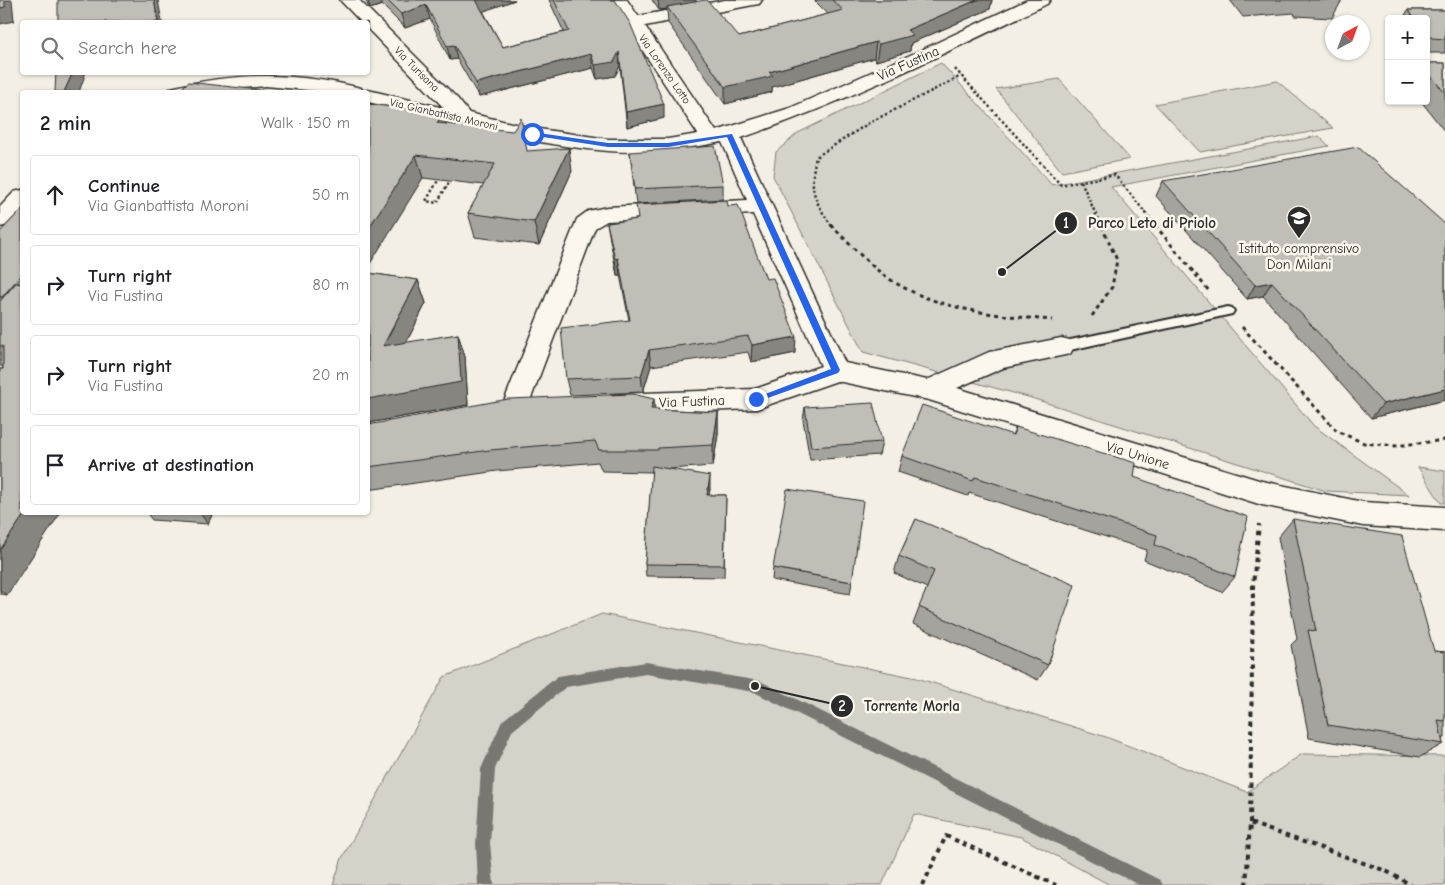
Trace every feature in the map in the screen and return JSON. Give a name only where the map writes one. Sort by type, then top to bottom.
[{"type":"street","name":"Via Turisana","points":[[349,0],[369,20]]},
{"type":"street","name":"Via Lorenzo Lotto","points":[[618,0],[632,23],[720,137]]},
{"type":"street","points":[[632,23],[753,0]]},
{"type":"street","name":"Via Fustina","points":[[720,137],[797,112],[936,51],[1041,0]]},
{"type":"street","name":"Via Turisana","points":[[370,21],[450,102],[462,118]]},
{"type":"street","points":[[185,90],[206,84],[265,79],[302,82],[344,90]]},
{"type":"street","name":"Via Gianbattista Moroni","points":[[370,96],[532,134],[608,145],[668,145],[720,137]]},
{"type":"street","points":[[720,137],[762,206],[836,370]]},
{"type":"street","points":[[0,220],[20,199]]},
{"type":"street","points":[[544,408],[504,411],[585,224],[596,216],[607,214],[762,206]]},
{"type":"street","points":[[930,390],[998,359],[1061,347]]},
{"type":"street","name":"Via Fustina","points":[[594,405],[756,399],[836,370]]},
{"type":"street","name":"Via Unione","points":[[836,370],[930,390],[1262,493],[1363,514],[1445,519]]},
{"type":"lane","points":[[1061,347],[1228,312]]},
{"type":"path","points":[[936,51],[962,76],[1061,185],[1115,175],[1198,279],[1337,431],[1364,443],[1387,445],[1445,440]]},
{"type":"path","points":[[962,76],[836,140],[816,156],[811,180],[816,200],[831,225],[881,273],[926,298],[982,314],[1055,320]]},
{"type":"path","points":[[442,176],[426,201],[437,202],[452,177]]},
{"type":"path","points":[[1081,181],[1117,260],[1112,287],[1088,322]]},
{"type":"path","points":[[1246,885],[1250,823],[1253,586],[1262,493]]},
{"type":"path","points":[[1250,823],[1386,871],[1411,885]]},
{"type":"path","points":[[924,885],[946,836],[1056,885]]},
{"type":"shaded area","points":[[941,63],[1052,185],[1319,136],[1329,146],[1111,187],[1314,426],[1409,495],[1326,491],[1028,397],[863,352],[773,176],[776,152],[798,133]]},
{"type":"shaded area","points":[[1059,79],[1130,159],[1062,172],[996,89]]},
{"type":"shaded area","points":[[1277,81],[1333,128],[1200,152],[1155,104]]},
{"type":"shaded area","points":[[1418,467],[1445,471],[1445,503],[1441,503]]},
{"type":"shaded area","points":[[602,614],[917,678],[1106,737],[1247,792],[1302,754],[1445,756],[1445,885],[1110,885],[1021,837],[914,814],[882,885],[333,885],[342,858],[444,677]]},
{"type":"building","points":[[0,0],[5,0],[5,7],[0,8]]},
{"type":"building","points":[[58,0],[154,0],[158,20],[58,20]]},
{"type":"building","points":[[387,0],[476,0],[503,47],[569,31],[554,0],[615,0],[630,23],[664,104],[626,112],[619,52],[614,62],[595,65],[591,54],[476,83],[454,45],[447,46],[426,5],[401,14]]},
{"type":"building","points":[[707,0],[739,37],[843,10],[832,0],[977,0],[907,30],[913,35],[879,44],[876,42],[769,72],[773,76],[725,87],[667,7]]},
{"type":"building","points":[[1408,10],[1445,10],[1445,39],[1432,38],[1430,36],[1430,15],[1412,15]]},
{"type":"building","points":[[1430,63],[1445,63],[1445,93],[1430,75]]},
{"type":"building","points":[[56,75],[72,75],[65,90],[55,90]]},
{"type":"building","points":[[188,82],[259,90],[180,90]]},
{"type":"building","points":[[370,104],[443,113],[437,123],[513,131],[521,118],[527,151],[569,148],[534,222],[468,213],[495,164],[416,155],[370,226]]},
{"type":"building","points":[[715,146],[723,185],[635,189],[630,152]]},
{"type":"building","points":[[1358,147],[1445,224],[1445,389],[1383,404],[1272,282],[1255,285],[1163,181]]},
{"type":"building","points":[[727,200],[728,206],[738,205],[766,279],[773,278],[796,337],[752,345],[748,336],[649,350],[641,376],[566,379],[561,328],[630,320],[618,258],[615,259],[607,223],[638,219],[636,205]]},
{"type":"building","points":[[20,211],[20,276],[2,297],[0,297],[0,232]]},
{"type":"building","points":[[370,273],[418,280],[383,346],[458,334],[461,382],[370,399]]},
{"type":"building","points":[[16,283],[20,284],[20,515],[24,515],[0,550],[0,369],[3,369],[3,346],[0,346],[0,301]]},
{"type":"building","points":[[633,394],[654,399],[651,409],[718,412],[713,445],[658,448],[658,450],[599,450],[595,441],[490,450],[370,467],[370,425],[508,399]]},
{"type":"building","points":[[873,403],[882,442],[811,447],[805,407]]},
{"type":"building","points":[[922,405],[1013,435],[1016,427],[1136,463],[1134,477],[1248,517],[1235,577],[1155,545],[1157,535],[975,477],[973,481],[902,456]]},
{"type":"building","points":[[652,466],[710,476],[707,495],[726,495],[724,565],[645,564]]},
{"type":"building","points":[[787,489],[863,501],[852,582],[773,568]]},
{"type":"building","points":[[916,519],[1075,585],[1048,665],[919,607],[934,571],[899,556]]},
{"type":"building","points":[[1293,519],[1402,536],[1434,651],[1445,652],[1445,721],[1438,720],[1443,744],[1328,725],[1308,630],[1316,631]]},
{"type":"waterway","points":[[486,885],[483,843],[488,769],[507,726],[563,681],[646,668],[755,686],[1155,885]]},
{"type":"place","name":"Istituto comprensivo Don Milani","points":[[1299,239]]},
{"type":"place","name":"Parco Leto di Priolo","points":[[1002,272]]},
{"type":"place","name":"Torrente Morla","points":[[755,686]]},
{"type":"route","points":[[532,134],[608,145],[668,145],[729,135],[836,370],[756,399]]}]
